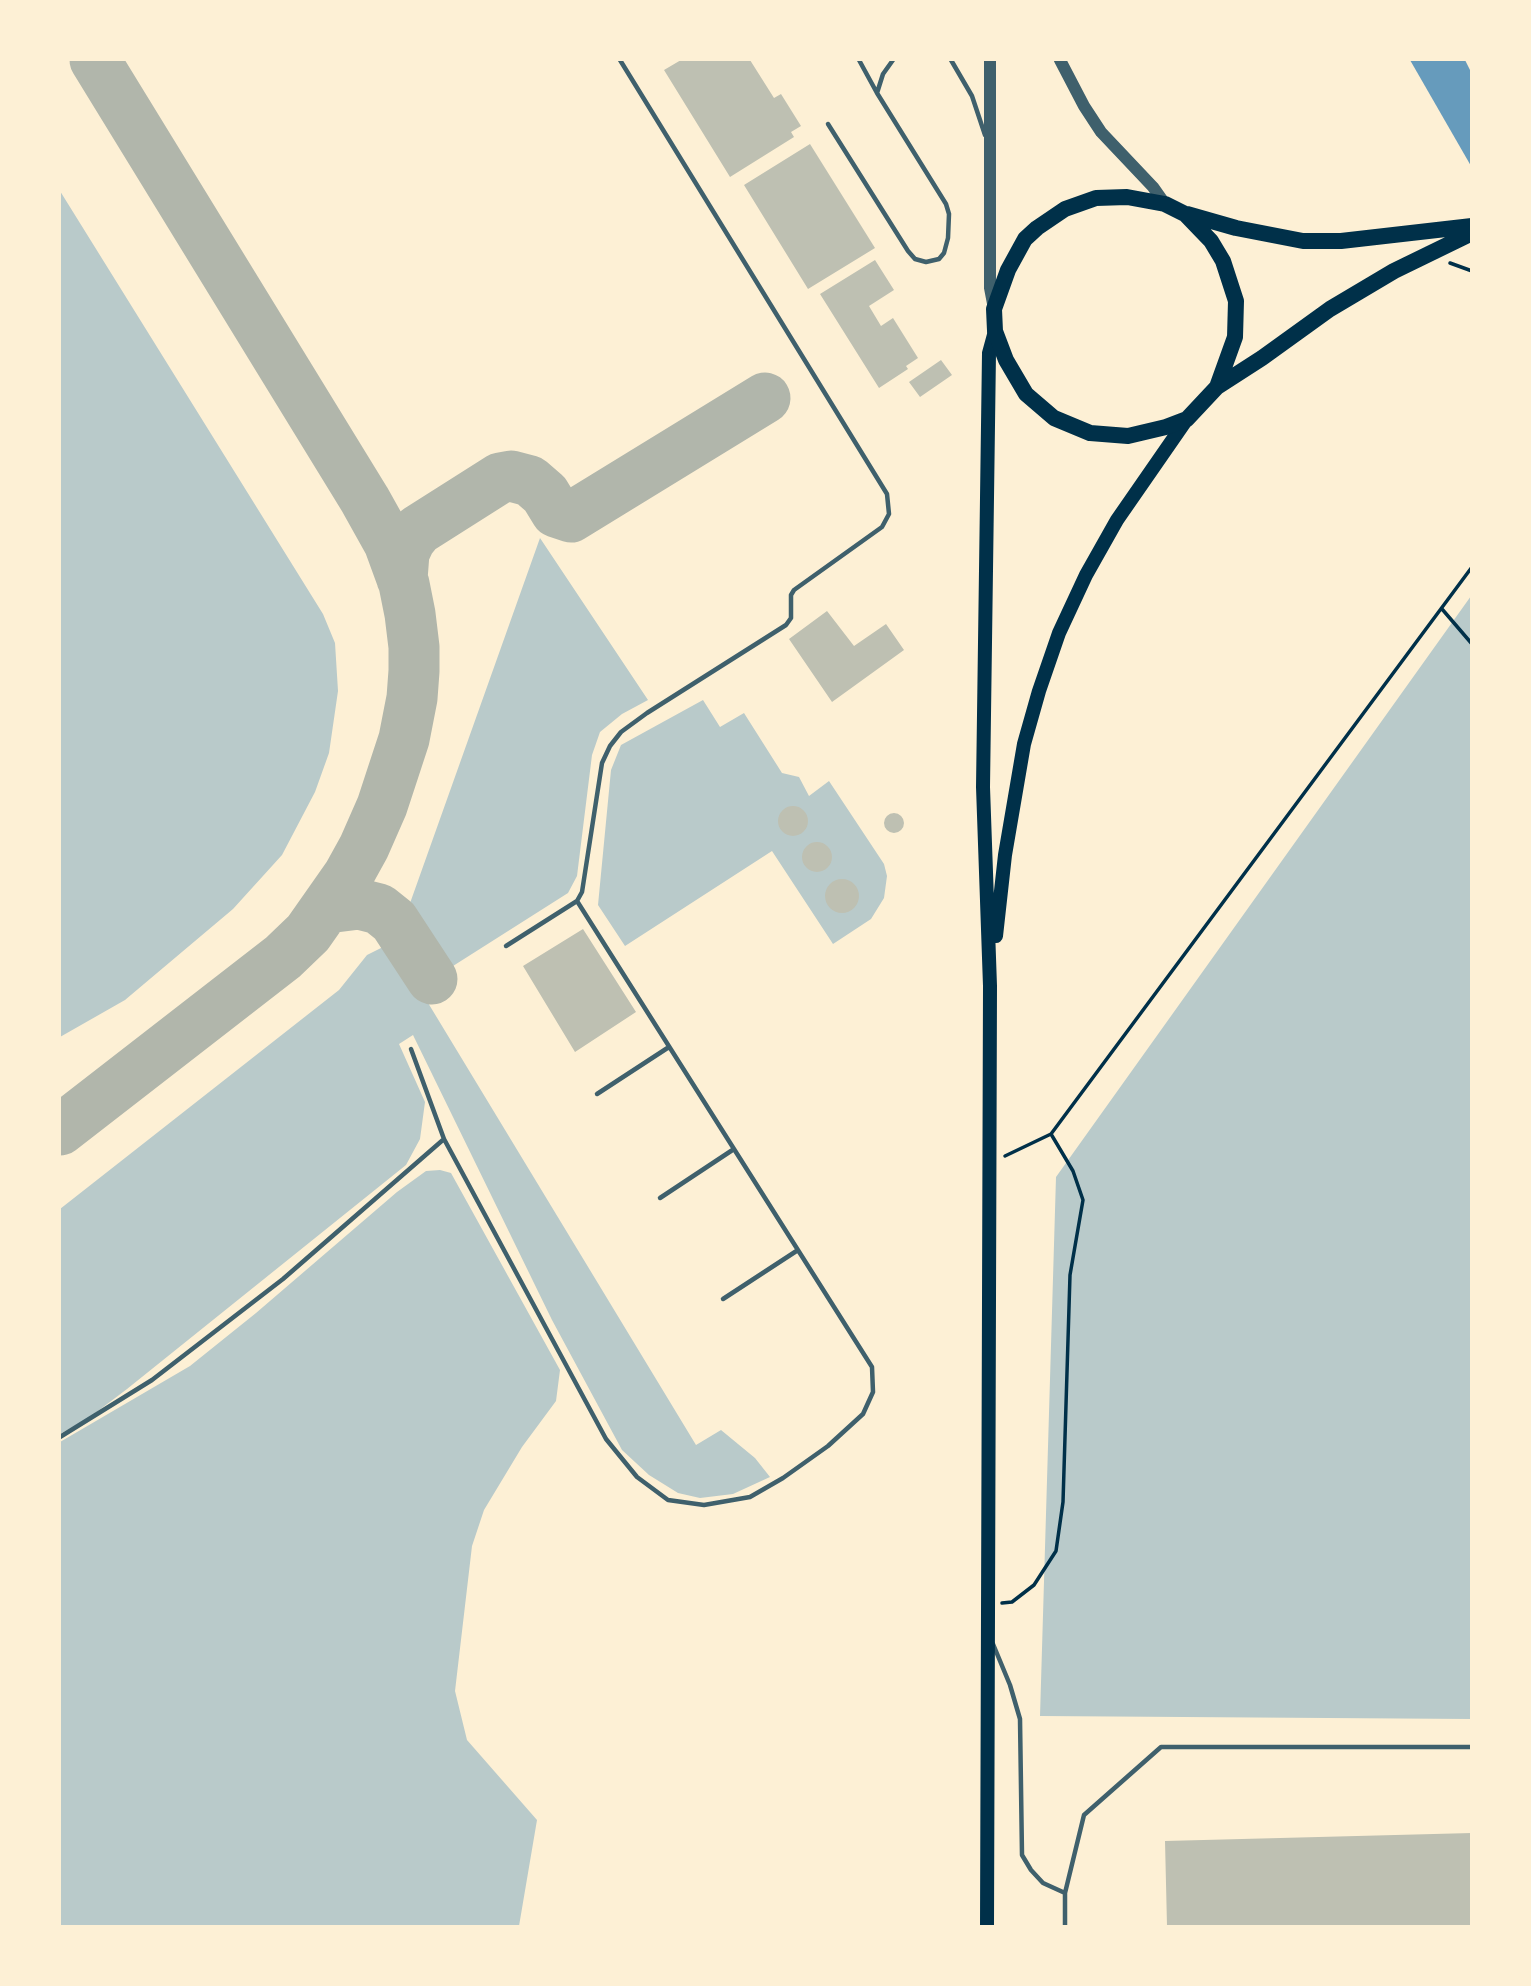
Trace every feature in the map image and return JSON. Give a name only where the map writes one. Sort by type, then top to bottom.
[{"type":"highway","points":[[1472,226],[1341,241],[1303,241],[1236,228],[1185,214],[1165,204],[1127,197],[1111,196],[1081,202],[1052,216],[1037,228],[1015,255],[994,309],[995,331],[1006,360],[1026,394],[1054,418],[1090,433],[1128,436],[1187,419],[1217,387],[1329,309],[1394,271],[1472,233]]},
{"type":"highway","points":[[1185,214],[1211,241],[1223,261],[1236,301],[1235,337],[1217,387]]},
{"type":"main road","points":[[986,1927],[990,986],[984,787],[989,353],[995,331]]},
{"type":"main road","points":[[990,986],[1016,785],[1039,691],[1059,633],[1086,575],[1117,520],[1187,419]]},
{"type":"street","points":[[990,60],[990,288],[994,309]]},
{"type":"street","points":[[1060,60],[1101,132],[1153,187],[1165,204]]},
{"type":"lane","points":[[506,946],[577,901],[582,892],[602,763],[621,732],[786,625],[792,613],[790,600],[794,590],[882,527],[889,514],[887,494],[620,60]]},
{"type":"lane","points":[[828,124],[908,251],[915,259],[926,262],[939,259],[948,239],[950,214],[946,204],[859,60]]},
{"type":"lane","points":[[877,93],[883,74],[893,60]]},
{"type":"lane","points":[[951,60],[972,96],[989,147]]},
{"type":"lane","points":[[411,1049],[444,1139],[606,1439],[637,1477],[668,1500],[704,1505],[750,1497],[783,1478],[828,1446],[863,1414],[873,1392],[872,1367],[577,901]]},
{"type":"lane","points":[[597,1094],[669,1047]]},
{"type":"lane","points":[[60,1437],[152,1380],[261,1296],[444,1139]]},
{"type":"lane","points":[[660,1198],[734,1149]]},
{"type":"lane","points":[[723,1299],[798,1250]]},
{"type":"lane","points":[[986,1630],[1000,1658],[1020,1719],[1022,1855],[1043,1884],[1065,1893]]},
{"type":"lane","points":[[1065,1927],[1065,1893],[1084,1815],[1161,1747],[1472,1747]]},
{"type":"path","points":[[990,1163],[1051,1134],[1472,567]]},
{"type":"path","points":[[1442,609],[1472,644]]},
{"type":"path","points":[[986,1604],[1012,1602],[1034,1585],[1056,1551],[1063,1502],[1070,1275],[1083,1200],[1073,1171],[1051,1134]]},
{"type":"shaded area","points":[[60,191],[323,614],[335,643],[338,691],[329,753],[315,792],[282,855],[233,909],[125,1000],[60,1037]]},
{"type":"shaded area","points":[[540,538],[648,700],[622,714],[600,732],[592,755],[577,876],[568,893],[453,966],[443,962],[409,906]]},
{"type":"shaded area","points":[[1471,596],[1471,1719],[1040,1716],[1056,1177]]},
{"type":"shaded area","points":[[703,700],[720,727],[744,713],[782,773],[799,777],[809,796],[829,781],[884,864],[887,876],[884,898],[871,919],[833,944],[772,851],[625,946],[598,905],[611,770],[621,745]]},
{"type":"shaded area","points":[[389,944],[419,988],[696,1445],[721,1430],[755,1458],[770,1477],[733,1494],[700,1498],[678,1493],[649,1475],[622,1450],[552,1320],[413,1035],[399,1044],[425,1102],[420,1139],[406,1165],[127,1389],[90,1417],[60,1434],[60,1209],[339,990],[367,955]]},
{"type":"shaded area","points":[[440,1170],[451,1173],[560,1370],[556,1401],[522,1447],[484,1510],[472,1546],[455,1691],[467,1740],[537,1820],[519,1926],[60,1926],[60,1442],[190,1366],[397,1192],[426,1171]]},
{"type":"water","points":[[1410,60],[1465,60],[1471,72],[1471,166]]},
{"type":"building","points":[[681,60],[750,60],[774,98],[781,94],[801,126],[791,132],[794,137],[730,177],[664,70]]},
{"type":"building","points":[[810,144],[875,248],[808,289],[744,185]]},
{"type":"building","points":[[875,260],[894,290],[869,306],[881,326],[893,318],[918,358],[906,366],[908,369],[879,388],[820,294]]},
{"type":"building","points":[[941,360],[952,375],[920,397],[909,382]]},
{"type":"building","points":[[827,611],[854,646],[886,624],[904,650],[832,702],[789,639]]},
{"type":"building","points":[[793,806],[804,810],[808,821],[804,832],[793,836],[782,832],[778,821],[782,810]]},
{"type":"building","points":[[894,813],[901,816],[904,823],[901,830],[894,833],[887,830],[884,823],[887,816]]},
{"type":"building","points":[[817,842],[828,846],[832,857],[828,868],[817,872],[806,868],[802,857],[806,846]]},
{"type":"building","points":[[842,879],[854,884],[859,896],[854,908],[842,913],[830,908],[825,896],[830,884]]},
{"type":"building","points":[[583,929],[636,1012],[575,1052],[523,966]]},
{"type":"building","points":[[1472,1833],[1472,1926],[1167,1926],[1165,1841]]},
{"type":"taxiway","points":[[60,1130],[283,957],[308,933],[348,876],[382,806],[404,739],[414,671],[410,614],[404,584],[389,543],[95,60]]},
{"type":"taxiway","points":[[402,579],[404,553],[418,530],[500,478],[511,476],[530,481],[545,494],[556,512],[571,517],[765,398]]},
{"type":"taxiway","points":[[327,908],[359,904],[379,909],[394,921],[432,979]]}]
